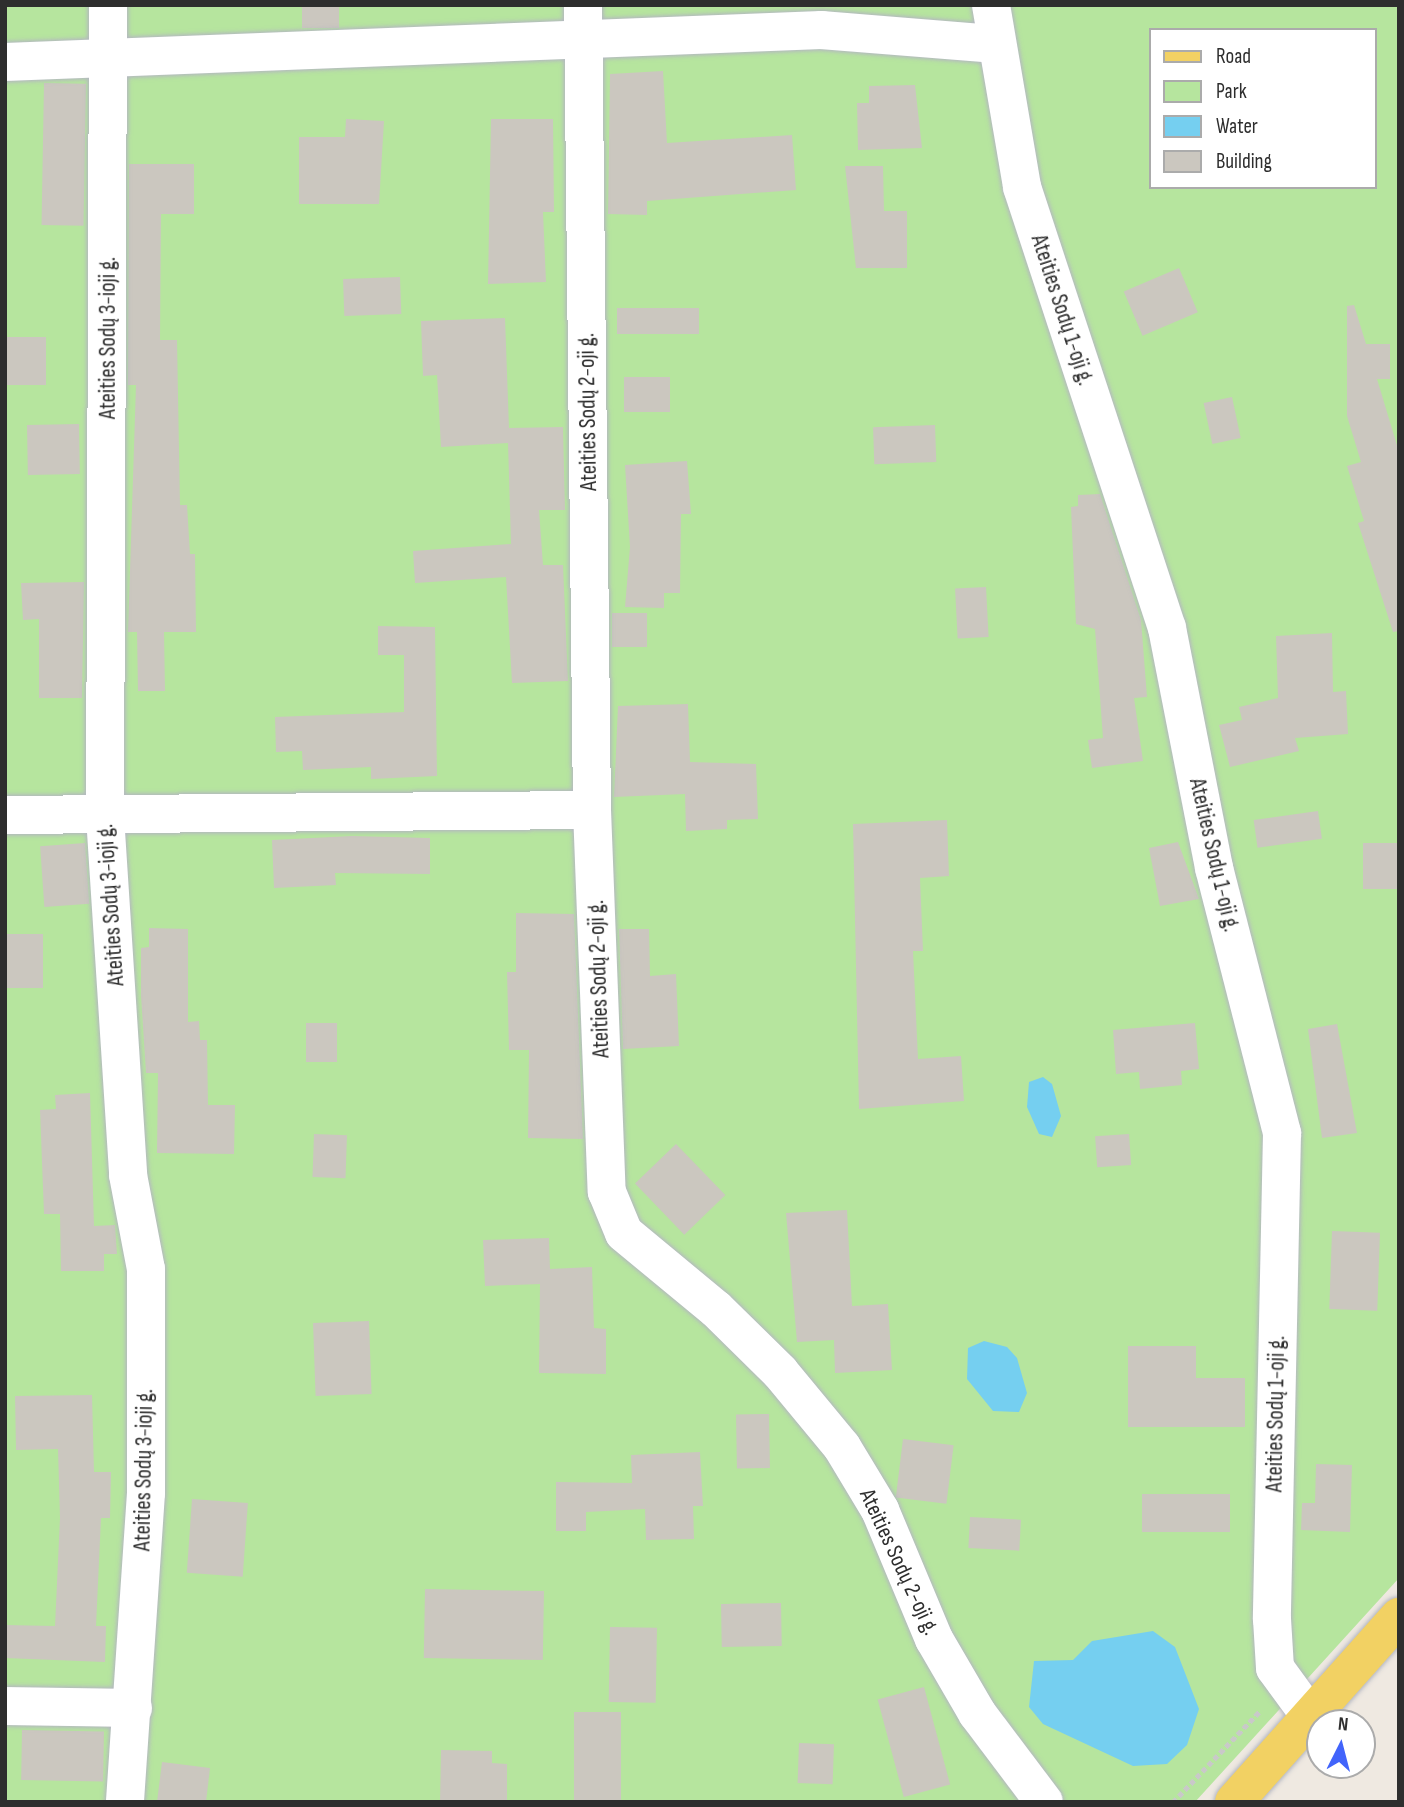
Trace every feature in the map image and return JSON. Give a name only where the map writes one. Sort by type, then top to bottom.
[{"type":"main road","points":[[1316,1709],[1399,1617]]},
{"type":"main road","points":[[1234,1802],[1306,1721]]},
{"type":"street","name":"Ateities Sodų 3-ioji g.","points":[[108,5],[110,60],[105,816],[128,1175],[146,1269],[146,1493],[125,1802]]},
{"type":"street","name":"Ateities Sodų 2-oji g.","points":[[583,5],[592,810],[607,1192],[614,1216],[634,1242],[780,1373],[842,1447],[880,1510],[934,1639],[977,1713],[1044,1802]]},
{"type":"street","name":"Ateities Sodų 1-oji g.","points":[[991,5],[1022,187],[1167,628],[1213,868],[1282,1133],[1272,1619],[1275,1668],[1283,1686],[1306,1712]]},
{"type":"street","points":[[5,62],[583,43],[821,30],[996,44]]},
{"type":"street","points":[[5,815],[592,810]]},
{"type":"street","points":[[5,1706],[133,1708]]},
{"type":"path","points":[[1173,1802],[1283,1686]]},
{"type":"green space","points":[[5,5],[1399,5],[1399,1578],[1195,1802],[5,1802]]},
{"type":"water","points":[[1043,1077],[1052,1084],[1061,1116],[1052,1137],[1039,1134],[1027,1107],[1029,1082]]},
{"type":"water","points":[[984,1341],[1007,1347],[1017,1358],[1027,1393],[1019,1412],[993,1411],[967,1379],[968,1348]]},
{"type":"water","points":[[1153,1631],[1175,1647],[1199,1709],[1187,1745],[1167,1764],[1133,1766],[1043,1724],[1029,1707],[1034,1661],[1073,1660],[1092,1641]]},
{"type":"building","points":[[302,5],[339,5],[339,28],[302,28]]},
{"type":"building","points":[[663,71],[667,143],[792,135],[796,190],[647,201],[647,215],[608,214],[610,74]]},
{"type":"building","points":[[44,83],[86,84],[84,226],[42,225]]},
{"type":"building","points":[[915,85],[922,148],[858,150],[857,103],[869,103],[869,86]]},
{"type":"building","points":[[346,119],[384,121],[379,204],[299,204],[299,137],[345,137]]},
{"type":"building","points":[[491,119],[553,119],[554,212],[543,212],[546,282],[488,284]]},
{"type":"building","points":[[129,164],[194,164],[194,214],[161,214],[160,340],[177,340],[180,505],[187,505],[190,554],[195,554],[196,632],[164,632],[165,691],[138,691],[137,632],[128,632],[136,385],[128,385]]},
{"type":"building","points":[[845,166],[883,166],[884,211],[907,211],[907,268],[856,268]]},
{"type":"building","points":[[1179,268],[1198,312],[1143,336],[1124,291]]},
{"type":"building","points":[[400,277],[401,314],[344,316],[343,279]]},
{"type":"building","points":[[1354,305],[1366,344],[1390,344],[1390,379],[1377,379],[1399,452],[1399,631],[1393,632],[1358,523],[1364,521],[1347,466],[1361,462],[1347,416],[1347,306]]},
{"type":"building","points":[[617,308],[699,308],[699,334],[617,334]]},
{"type":"building","points":[[505,318],[509,428],[563,427],[565,510],[539,510],[543,565],[563,565],[568,681],[512,683],[506,577],[415,583],[413,551],[511,544],[508,443],[441,447],[437,375],[423,376],[421,321]]},
{"type":"building","points":[[5,337],[46,337],[46,385],[5,385]]},
{"type":"building","points":[[624,377],[670,377],[670,412],[624,412]]},
{"type":"building","points":[[1232,397],[1241,438],[1212,444],[1204,403]]},
{"type":"building","points":[[79,424],[80,474],[28,475],[27,425]]},
{"type":"building","points":[[935,425],[936,462],[874,464],[873,427]]},
{"type":"building","points":[[687,461],[691,514],[681,514],[680,593],[664,593],[664,608],[625,607],[630,547],[625,465]]},
{"type":"building","points":[[1100,494],[1141,620],[1147,697],[1134,698],[1143,761],[1092,768],[1088,740],[1103,738],[1095,629],[1076,624],[1071,507],[1078,506],[1078,495]]},
{"type":"building","points":[[84,582],[82,698],[39,698],[39,619],[23,620],[21,583]]},
{"type":"building","points":[[986,587],[989,637],[958,639],[955,589]]},
{"type":"building","points":[[612,613],[647,613],[647,647],[612,647]]},
{"type":"building","points":[[378,626],[435,627],[437,776],[371,779],[371,767],[303,770],[302,751],[276,752],[275,717],[404,712],[404,655],[378,655]]},
{"type":"building","points":[[1332,633],[1333,692],[1346,691],[1348,734],[1295,738],[1299,751],[1230,767],[1219,725],[1242,720],[1239,707],[1278,698],[1276,636]]},
{"type":"building","points":[[688,704],[690,762],[756,764],[758,819],[727,820],[727,829],[686,831],[685,794],[614,797],[618,706]]},
{"type":"building","points":[[1318,811],[1322,839],[1258,848],[1254,820]]},
{"type":"building","points":[[947,820],[949,876],[920,878],[923,951],[913,951],[918,1059],[961,1056],[964,1101],[859,1109],[853,824]]},
{"type":"building","points":[[352,836],[430,838],[430,874],[335,873],[336,885],[274,888],[272,840]]},
{"type":"building","points":[[1178,842],[1199,899],[1160,906],[1149,848]]},
{"type":"building","points":[[85,843],[89,904],[44,907],[40,846]]},
{"type":"building","points":[[1363,843],[1399,843],[1399,889],[1363,889]]},
{"type":"building","points":[[516,913],[574,914],[583,1139],[528,1138],[529,1050],[509,1050],[507,972],[516,972]]},
{"type":"building","points":[[149,928],[188,929],[188,1022],[199,1021],[200,1040],[207,1040],[208,1105],[235,1105],[234,1154],[157,1153],[158,1073],[146,1073],[141,996],[141,948],[149,947]]},
{"type":"building","points":[[619,929],[649,929],[650,976],[676,974],[679,1046],[623,1049]]},
{"type":"building","points":[[5,934],[43,934],[43,988],[5,988]]},
{"type":"building","points":[[306,1023],[337,1023],[337,1062],[306,1062]]},
{"type":"building","points":[[1195,1023],[1199,1069],[1181,1071],[1182,1085],[1140,1089],[1139,1072],[1116,1074],[1113,1030]]},
{"type":"building","points":[[1337,1024],[1357,1133],[1322,1138],[1308,1029]]},
{"type":"building","points":[[90,1093],[94,1226],[115,1225],[117,1254],[104,1254],[104,1271],[61,1271],[60,1214],[44,1214],[40,1110],[56,1109],[55,1095]]},
{"type":"building","points":[[314,1134],[347,1135],[345,1178],[312,1177]]},
{"type":"building","points":[[1129,1134],[1131,1165],[1097,1167],[1095,1136]]},
{"type":"building","points":[[676,1144],[725,1195],[684,1235],[635,1184]]},
{"type":"building","points":[[847,1210],[852,1306],[888,1304],[892,1370],[835,1373],[834,1340],[797,1342],[786,1213]]},
{"type":"building","points":[[1332,1231],[1380,1233],[1377,1311],[1329,1309]]},
{"type":"building","points":[[549,1238],[550,1269],[592,1267],[594,1328],[606,1329],[606,1374],[539,1373],[540,1284],[485,1286],[483,1240]]},
{"type":"building","points":[[369,1321],[372,1394],[316,1396],[313,1323]]},
{"type":"building","points":[[1128,1346],[1196,1346],[1196,1378],[1245,1378],[1245,1427],[1128,1427]]},
{"type":"building","points":[[92,1395],[94,1472],[111,1472],[110,1518],[101,1518],[96,1626],[106,1626],[105,1662],[5,1658],[5,1625],[55,1626],[60,1518],[58,1449],[16,1450],[15,1396]]},
{"type":"building","points":[[769,1414],[770,1468],[737,1469],[736,1415]]},
{"type":"building","points":[[903,1439],[954,1445],[946,1504],[896,1498]]},
{"type":"building","points":[[700,1452],[703,1506],[693,1506],[694,1539],[646,1540],[645,1509],[586,1512],[586,1531],[556,1531],[556,1482],[632,1483],[631,1455]]},
{"type":"building","points":[[1316,1464],[1352,1465],[1350,1532],[1301,1530],[1302,1503],[1315,1503]]},
{"type":"building","points":[[1142,1494],[1230,1494],[1230,1532],[1142,1532]]},
{"type":"building","points":[[192,1499],[248,1503],[243,1577],[187,1573]]},
{"type":"building","points":[[970,1517],[1021,1520],[1019,1551],[968,1548]]},
{"type":"building","points":[[425,1589],[544,1591],[543,1660],[424,1658]]},
{"type":"building","points":[[781,1603],[782,1646],[722,1647],[721,1604]]},
{"type":"building","points":[[610,1627],[657,1628],[656,1703],[609,1702]]},
{"type":"building","points":[[924,1687],[950,1785],[904,1797],[878,1699]]},
{"type":"building","points":[[574,1712],[621,1712],[621,1802],[574,1802]]},
{"type":"building","points":[[22,1730],[104,1731],[103,1781],[21,1780]]},
{"type":"building","points":[[799,1743],[834,1744],[833,1784],[798,1783]]},
{"type":"building","points":[[441,1750],[492,1751],[492,1763],[507,1764],[507,1802],[440,1802]]},
{"type":"building","points":[[162,1762],[210,1768],[206,1802],[157,1802]]}]
